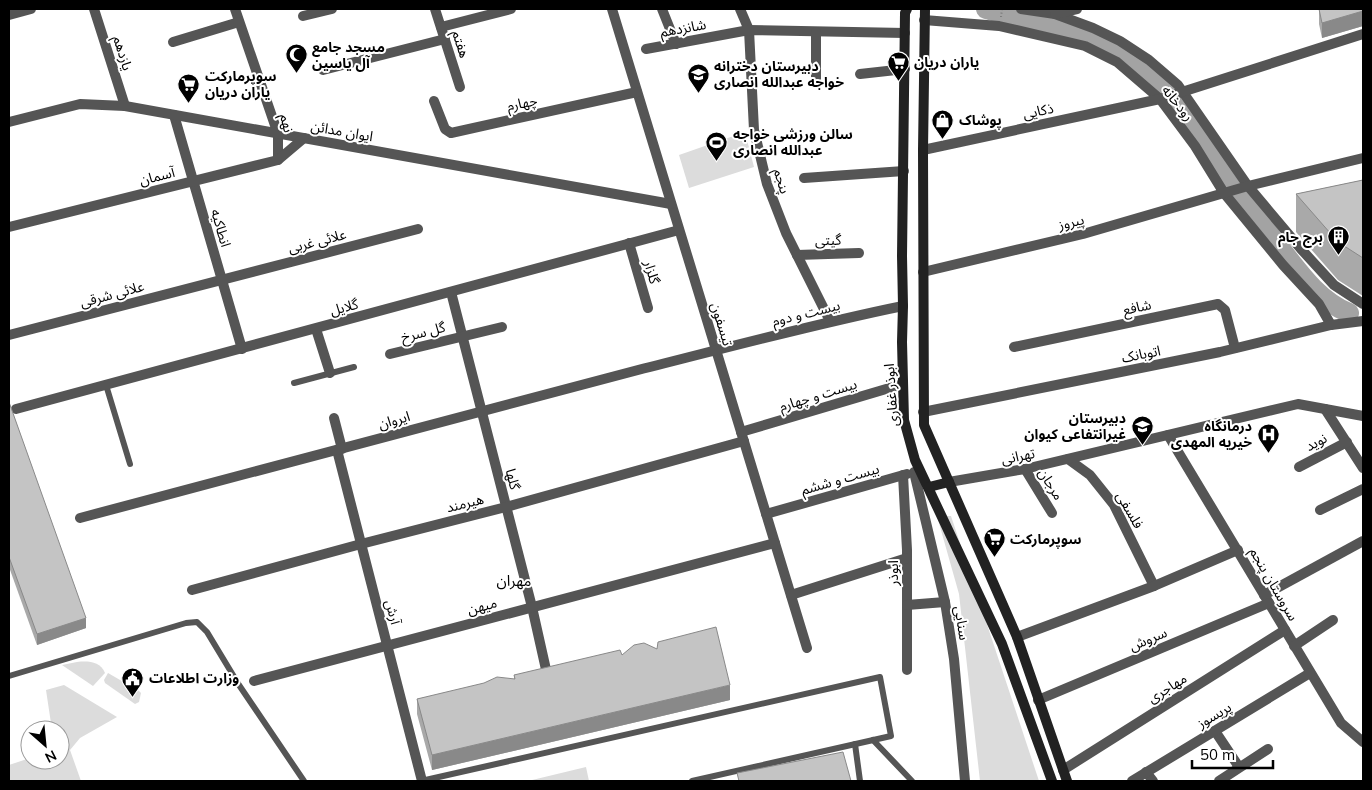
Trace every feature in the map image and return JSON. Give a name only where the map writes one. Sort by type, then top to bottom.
[{"type":"main road","name":"ابوذر غفاری","points":[[907,9],[905,13],[902,342],[904,420],[911,448],[912,473],[929,487],[1002,644],[1052,781]]},
{"type":"main road","points":[[925,9],[922,150],[924,425],[1017,638],[1067,781]]},
{"type":"main road","points":[[929,487],[949,482]]},
{"type":"street","points":[[9,15],[32,9]]},
{"type":"street","name":"یازدهم","points":[[94,9],[125,106]]},
{"type":"street","name":"نهم","points":[[234,9],[278,134],[278,160]]},
{"type":"street","points":[[303,16],[332,9]]},
{"type":"street","name":"هفتم","points":[[435,9],[460,87]]},
{"type":"street","points":[[441,27],[511,9]]},
{"type":"street","name":"تیسفون","points":[[612,9],[807,648]]},
{"type":"street","points":[[662,9],[676,44]]},
{"type":"street","name":"پنجم","points":[[740,9],[749,30],[754,130],[768,184],[786,233],[830,321]]},
{"type":"street","name":"رودخانه","points":[[1021,9],[1055,14],[1093,28],[1120,41],[1149,60],[1178,86],[1248,186],[1334,285],[1363,304]]},
{"type":"street","points":[[1055,14],[1077,9]]},
{"type":"street","name":"رودخانه","points":[[924,20],[999,26],[1085,46],[1117,62],[1160,99],[1195,146],[1224,193],[1282,265],[1319,304],[1331,325]]},
{"type":"street","points":[[174,42],[239,22]]},
{"type":"street","name":"شانزدهم","points":[[646,49],[749,30],[906,34]]},
{"type":"street","points":[[816,32],[816,79]]},
{"type":"street","points":[[1182,92],[1363,34]]},
{"type":"street","points":[[323,70],[445,39]]},
{"type":"street","points":[[860,74],[905,69]]},
{"type":"street","name":"چهارم","points":[[434,100],[445,129],[451,133],[637,92]]},
{"type":"street","name":"ذکایی","points":[[922,150],[1160,99],[1182,92]]},
{"type":"street","name":"ایوان مدائن","points":[[9,122],[80,104],[125,106],[671,204]]},
{"type":"street","name":"انطاکیه","points":[[174,115],[242,349]]},
{"type":"street","name":"آسمان","points":[[9,226],[278,160],[304,138]]},
{"type":"street","points":[[1248,186],[1363,158]]},
{"type":"street","points":[[804,178],[904,171]]},
{"type":"street","name":"پیروز","points":[[923,272],[1083,234],[1248,186]]},
{"type":"street","name":"علائی غربی","points":[[222,280],[418,229]]},
{"type":"street","name":"گلایل","points":[[16,409],[679,230]]},
{"type":"street","name":"گلزار","points":[[629,243],[648,308]]},
{"type":"street","name":"گیتی","points":[[797,255],[859,252]]},
{"type":"street","name":"علائی شرقی","points":[[9,335],[222,280]]},
{"type":"street","name":"گلها","points":[[451,292],[532,607],[547,674]]},
{"type":"street","name":"شافع","points":[[1014,348],[1218,304],[1225,310],[1235,348]]},
{"type":"street","name":"بیست و دوم","points":[[716,350],[830,321],[903,306]]},
{"type":"street","name":"اتوبانک","points":[[924,412],[1235,348],[1331,325],[1363,321]]},
{"type":"street","name":"گل سرخ","points":[[390,354],[502,327]]},
{"type":"street","points":[[316,329],[330,373]]},
{"type":"street","name":"ایروان","points":[[80,518],[339,450],[482,410],[716,350]]},
{"type":"street","name":"بیست و چهارم","points":[[742,437],[903,384]]},
{"type":"street","name":"تهرانی","points":[[949,482],[1026,470],[1298,404],[1363,416]]},
{"type":"street","points":[[1325,409],[1363,468]]},
{"type":"street","name":"آرش","points":[[334,418],[339,450],[361,544],[422,781]]},
{"type":"street","name":"سروستان پنجم","points":[[1168,435],[1341,723],[1363,742]]},
{"type":"street","name":"هیرمند","points":[[192,590],[506,507],[742,437]]},
{"type":"street","name":"نوید","points":[[1299,467],[1347,442]]},
{"type":"street","name":"فلسفی","points":[[1068,459],[1090,474],[1114,505],[1154,586]]},
{"type":"street","name":"مرجان","points":[[1026,470],[1052,513]]},
{"type":"street","name":"بیست و ششم","points":[[766,514],[912,473]]},
{"type":"street","name":"ابوذر","points":[[907,670],[907,558],[912,473]]},
{"type":"street","name":"سنایی","points":[[912,473],[945,602],[954,659],[965,781]]},
{"type":"street","points":[[1320,510],[1363,489]]},
{"type":"street","name":"سروش","points":[[1038,700],[1267,599],[1363,541]]},
{"type":"street","name":"میهن","points":[[254,681],[775,543]]},
{"type":"street","points":[[1017,638],[1154,586],[1238,550]]},
{"type":"street","points":[[791,595],[907,558]]},
{"type":"street","points":[[907,605],[945,602]]},
{"type":"street","points":[[1294,646],[1333,620]]},
{"type":"street","name":"مهاجری","points":[[1063,770],[1285,630]]},
{"type":"street","name":"پریسوز","points":[[1132,781],[1310,672]]},
{"type":"street","points":[[1215,731],[1239,767]]},
{"type":"street","points":[[1219,781],[1268,748]]},
{"type":"street","points":[[1146,772],[1153,781]]},
{"type":"lane","points":[[294,383],[354,367]]},
{"type":"lane","points":[[106,385],[130,464]]},
{"type":"lane","points":[[9,676],[186,623],[197,622],[207,632],[239,685],[304,781]]},
{"type":"lane","points":[[422,781],[880,677],[891,736],[692,781]]},
{"type":"lane","points":[[873,740],[912,781]]},
{"type":"lane","points":[[854,744],[860,781]]},
{"type":"shaded area","name":"سالن ورزشی خواجه عبدالله انصاری","points":[[745,132],[754,167],[689,188],[679,155]]},
{"type":"shaded area","points":[[937,516],[951,516],[1039,781],[980,781],[959,594]]},
{"type":"shaded area","points":[[77,662],[97,664],[105,673],[93,686],[62,665]]},
{"type":"shaded area","points":[[108,673],[139,691],[141,693],[139,702],[135,704],[105,683],[104,680]]},
{"type":"shaded area","points":[[64,685],[117,717],[80,738],[70,750],[70,720],[50,720],[46,690]]},
{"type":"shaded area","points":[[70,750],[81,781],[9,781],[9,765],[20,761],[20,770],[70,770]]},
{"type":"shaded area","points":[[586,767],[589,781],[528,781]]},
{"type":"building","points":[[1319,9],[1363,9],[1363,11],[1322,23]]},
{"type":"building","points":[[1363,180],[1363,258],[1338,242],[1296,194]]},
{"type":"building","points":[[9,402],[86,618],[37,634],[9,557]]},
{"type":"building","points":[[716,627],[730,685],[432,755],[417,699],[484,683],[497,677],[515,679],[514,675],[620,650],[622,655],[634,645],[644,643],[657,649],[658,642]]},
{"type":"building","points":[[843,752],[851,781],[739,781],[737,773]]},
{"type":"waterway","points":[[986,9],[1107,44],[1143,69],[1160,84],[1306,281],[1326,299],[1349,313]]},
{"type":"place","name":"مسجد جامع آل یاسین","points":[[296,74]]},
{"type":"place","name":"یاران دریان","points":[[898,81]]},
{"type":"place","name":"دبیرستان دخترانه خواجه عبدالله انصاری","points":[[698,93]]},
{"type":"place","name":"سوپرمارکت یاران دریان","points":[[189,103]]},
{"type":"place","name":"پوشاک","points":[[943,139]]},
{"type":"place","name":"سالن ورزشی خواجه عبدالله انصاری","points":[[717,161]]},
{"type":"place","name":"برج جام","points":[[1339,256]]},
{"type":"place","name":"دبیرستان غیرانتفاعی کیوان","points":[[1142,445]]},
{"type":"place","name":"درمانگاه خیریه المهدی","points":[[1268,453]]},
{"type":"place","name":"سوپرمارکت","points":[[994,558]]},
{"type":"place","name":"وزارت اطلاعات","points":[[133,697]]},
{"type":"district","name":"مهران","points":[[514,581]]}]
